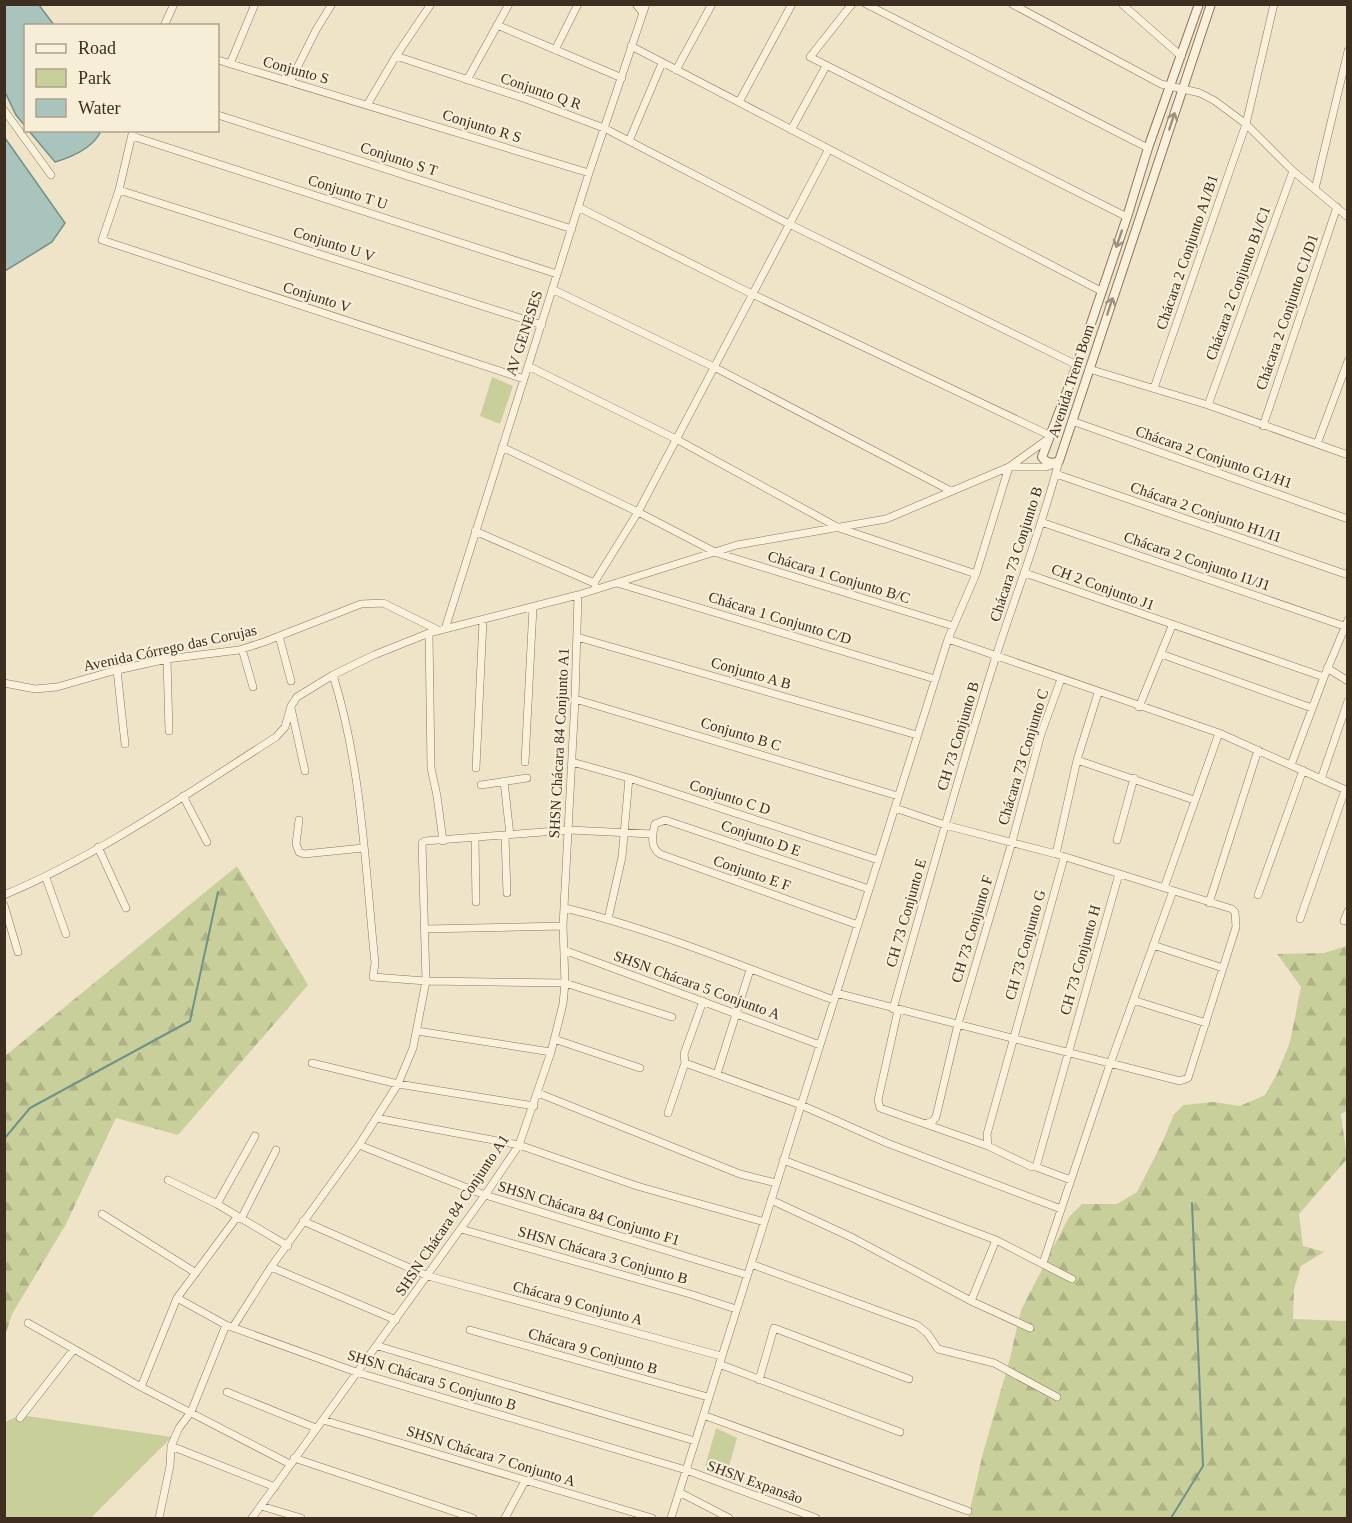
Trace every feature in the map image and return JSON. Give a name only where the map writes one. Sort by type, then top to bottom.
[{"type":"street","points":[[165,24],[174,4]]},
{"type":"street","points":[[230,64],[255,4]]},
{"type":"street","points":[[290,82],[332,4]]},
{"type":"street","points":[[367,105],[431,4]]},
{"type":"street","points":[[467,80],[509,4]]},
{"type":"street","points":[[555,50],[578,4]]},
{"type":"street","points":[[636,4],[642,12]]},
{"type":"street","name":"AV GENESES","points":[[442,629],[646,4]]},
{"type":"street","points":[[676,70],[712,4]]},
{"type":"street","points":[[739,102],[792,4]]},
{"type":"street","points":[[852,4],[810,57],[1127,217]]},
{"type":"street","points":[[866,4],[1148,148]]},
{"type":"street","points":[[1012,4],[1161,84],[1200,93],[1215,101],[1246,124],[1293,171],[1347,217]]},
{"type":"street","points":[[1122,4],[1181,56]]},
{"type":"street","name":"Avenida Trem Bom","points":[[1199,4],[1148,148],[1077,365],[1048,437],[1042,457],[1044,460],[1057,462],[1211,4]]},
{"type":"street","name":"Chácara 2 Conjunto A1/B1","points":[[1154,388],[1246,124],[1274,4]]},
{"type":"street","points":[[497,25],[622,78]]},
{"type":"street","points":[[631,46],[1101,291]]},
{"type":"street","points":[[1315,189],[1347,51]]},
{"type":"street","name":"Conjunto Q R","points":[[396,56],[526,99],[604,128],[789,225],[1077,365]]},
{"type":"street","name":"Conjunto S","points":[[219,60],[367,105]]},
{"type":"street","points":[[629,141],[662,63]]},
{"type":"street","points":[[791,130],[826,66]]},
{"type":"street","name":"Conjunto R S","points":[[367,105],[589,173]]},
{"type":"street","points":[[4,110],[51,175]]},
{"type":"street","name":"Conjunto S T","points":[[219,115],[572,229]]},
{"type":"street","points":[[119,190],[132,133]]},
{"type":"street","name":"Conjunto T U","points":[[132,133],[557,274]]},
{"type":"street","points":[[595,586],[638,512],[829,149]]},
{"type":"street","name":"Chácara 2 Conjunto B1/C1","points":[[1208,405],[1293,171]]},
{"type":"street","name":"Conjunto V","points":[[119,190],[102,240],[524,379]]},
{"type":"street","name":"Conjunto U V","points":[[119,190],[542,325]]},
{"type":"street","points":[[4,895],[46,878],[276,737],[285,727],[291,706],[297,697],[333,675],[374,655],[442,629],[483,621],[578,595],[595,586],[617,583],[737,545],[886,519],[1010,467],[1048,437],[578,207]]},
{"type":"street","name":"Chácara 2 Conjunto C1/D1","points":[[1263,426],[1336,207]]},
{"type":"street","points":[[552,290],[714,367],[951,491]]},
{"type":"street","points":[[1317,444],[1347,361]]},
{"type":"street","points":[[528,366],[676,439],[839,528],[976,574]]},
{"type":"street","points":[[1089,369],[1208,405],[1347,455]]},
{"type":"street","name":"Chácara 2 Conjunto G1/H1","points":[[1072,421],[1347,519]]},
{"type":"street","name":"Chácara 1 Conjunto B/C","points":[[502,447],[638,512],[717,553],[953,626]]},
{"type":"street","points":[[1010,467],[1046,467],[1057,462]]},
{"type":"street","name":"Chácara 73 Conjunto B","points":[[997,655],[1056,474],[1057,462]]},
{"type":"street","points":[[671,1518],[935,679],[953,626],[976,574],[1010,467]]},
{"type":"street","name":"Chácara 2 Conjunto H1/I1","points":[[1056,474],[1347,575]]},
{"type":"street","name":"Chácara 2 Conjunto I1/J1","points":[[1041,522],[1346,623]]},
{"type":"street","points":[[475,531],[595,586]]},
{"type":"street","name":"CH 2 Conjunto J1","points":[[1025,573],[1324,677]]},
{"type":"street","name":"Chácara 1 Conjunto C/D","points":[[617,583],[935,679]]},
{"type":"street","name":"SHSN Chácara 84 Conjunto A1","points":[[252,1518],[485,1195],[519,1145],[534,1106],[562,1014],[565,984],[563,926],[578,595]]},
{"type":"street","name":"Avenida Córrego das Corujas","points":[[4,683],[42,689],[57,687],[167,659],[242,648],[361,604],[383,603],[442,629]]},
{"type":"street","points":[[525,762],[533,607]]},
{"type":"street","points":[[476,768],[483,621]]},
{"type":"street","points":[[1291,765],[1346,623]]},
{"type":"street","points":[[1140,707],[1172,626]]},
{"type":"street","points":[[429,633],[430,768],[437,796],[443,841]]},
{"type":"street","points":[[279,636],[291,681]]},
{"type":"street","name":"Conjunto A B","points":[[577,637],[918,735]]},
{"type":"street","points":[[948,639],[1219,734],[1346,790],[1300,919]]},
{"type":"street","points":[[242,648],[253,687]]},
{"type":"street","points":[[1161,654],[1312,708]]},
{"type":"street","name":"CH 73 Conjunto B","points":[[945,825],[997,655]]},
{"type":"street","points":[[167,659],[169,731]]},
{"type":"street","points":[[1327,668],[1347,681]]},
{"type":"street","points":[[117,670],[124,744]]},
{"type":"street","points":[[333,675],[343,707],[362,815],[363,848],[375,963],[373,977],[426,981],[565,984],[672,1017]]},
{"type":"street","name":"Chácara 73 Conjunto C","points":[[1012,842],[1041,735],[1061,679]]},
{"type":"street","points":[[1056,854],[1077,760],[1098,693]]},
{"type":"street","name":"Conjunto B C","points":[[575,699],[898,796]]},
{"type":"street","points":[[1321,779],[1347,701]]},
{"type":"street","points":[[291,706],[305,771]]},
{"type":"street","points":[[1164,888],[1219,734]]},
{"type":"street","points":[[1209,903],[1258,750]]},
{"type":"street","points":[[1077,760],[1194,800]]},
{"type":"street","name":"Conjunto C D","points":[[572,762],[629,778],[878,860]]},
{"type":"street","points":[[1258,895],[1303,770]]},
{"type":"street","points":[[481,785],[526,778]]},
{"type":"street","points":[[608,919],[619,874],[629,778]]},
{"type":"street","points":[[1117,840],[1134,778]]},
{"type":"street","points":[[504,782],[508,835],[507,893]]},
{"type":"street","points":[[183,796],[207,843]]},
{"type":"street","points":[[564,908],[608,919],[750,970],[835,996],[958,1024],[1180,1081],[1188,1078],[1236,927],[1235,912],[1232,909],[1056,854],[945,825],[895,808]]},
{"type":"street","points":[[298,820],[296,844],[298,852],[304,854],[363,848]]},
{"type":"street","name":"Conjunto D E","points":[[652,834],[655,824],[665,820],[869,889]]},
{"type":"street","name":"CH 73 Conjunto E","points":[[927,1124],[885,1111],[878,1106],[878,1100],[895,1009],[945,825]]},
{"type":"street","points":[[159,1518],[170,1466],[171,1446],[178,1428],[191,1412],[230,1326],[359,1145],[398,1084],[413,1048],[426,981],[422,843],[569,830],[652,834]]},
{"type":"street","name":"Conjunto E F","points":[[652,834],[654,847],[660,854],[858,925]]},
{"type":"street","points":[[475,838],[476,902]]},
{"type":"street","name":"CH 73 Conjunto F","points":[[927,1124],[936,1117],[958,1024],[1012,842]]},
{"type":"street","points":[[98,847],[126,908]]},
{"type":"street","name":"CH 73 Conjunto G","points":[[988,1146],[987,1134],[1064,858]]},
{"type":"street","name":"CH 73 Conjunto H","points":[[1036,1167],[1119,874]]},
{"type":"street","points":[[46,878],[66,934]]},
{"type":"street","points":[[1043,1263],[1110,1064],[1173,891]]},
{"type":"street","points":[[4,905],[18,952]]},
{"type":"street","points":[[1344,921],[1347,911]]},
{"type":"street","points":[[425,929],[563,926]]},
{"type":"street","points":[[1153,945],[1223,968]]},
{"type":"street","name":"SHSN Chácara 5 Conjunto A","points":[[564,950],[820,1045]]},
{"type":"street","points":[[717,1074],[750,970]]},
{"type":"street","points":[[668,1113],[686,1063],[684,1054],[703,1000]]},
{"type":"street","points":[[1133,1000],[1206,1023]]},
{"type":"street","points":[[417,1031],[551,1052]]},
{"type":"street","points":[[554,1039],[640,1068]]},
{"type":"street","points":[[312,1063],[398,1084],[534,1106]]},
{"type":"street","points":[[686,1063],[801,1105],[886,1143],[1061,1209]]},
{"type":"street","points":[[538,1093],[740,1174],[776,1183]]},
{"type":"street","points":[[376,1118],[519,1145],[637,1186],[764,1222]]},
{"type":"street","points":[[927,1124],[988,1146],[1032,1167],[1071,1180]]},
{"type":"street","points":[[217,1204],[255,1136]]},
{"type":"street","name":"SHSN Chácara 84 Conjunto F1","points":[[359,1145],[485,1195],[747,1275]]},
{"type":"street","points":[[141,1387],[177,1298],[239,1218],[276,1150]]},
{"type":"street","points":[[783,1160],[996,1240],[1072,1279]]},
{"type":"street","points":[[168,1180],[217,1204],[288,1246]]},
{"type":"street","points":[[771,1200],[853,1238],[971,1301],[1030,1328]]},
{"type":"street","points":[[102,1214],[196,1273]]},
{"type":"street","name":"Chácara 9 Conjunto A","points":[[303,1221],[428,1276],[720,1360],[759,1380],[900,1432]]},
{"type":"street","name":"SHSN Chácara 3 Conjunto B","points":[[461,1229],[736,1309]]},
{"type":"street","points":[[971,1301],[996,1240]]},
{"type":"street","points":[[751,1264],[917,1325],[927,1333],[938,1349],[994,1363],[1057,1397]]},
{"type":"street","points":[[271,1267],[396,1320]]},
{"type":"street","name":"SHSN Chácara 5 Conjunto B","points":[[177,1298],[230,1326],[356,1372],[686,1470]]},
{"type":"street","points":[[28,1323],[141,1387],[292,1461],[473,1518]]},
{"type":"street","points":[[759,1380],[774,1328],[909,1379]]},
{"type":"street","name":"Chácara 9 Conjunto B","points":[[471,1330],[708,1397]]},
{"type":"street","points":[[378,1346],[695,1441]]},
{"type":"street","points":[[20,1418],[74,1349]]},
{"type":"street","points":[[227,1392],[316,1428]]},
{"type":"street","points":[[703,1415],[968,1511]]},
{"type":"street","name":"SHSN Chácara 7 Conjunto A","points":[[323,1420],[652,1518]]},
{"type":"street","points":[[171,1446],[275,1487]]},
{"type":"street","name":"SHSN Expansão","points":[[686,1470],[816,1518]]},
{"type":"street","points":[[505,1518],[525,1481]]},
{"type":"street","points":[[679,1492],[729,1518]]},
{"type":"street","points":[[261,1506],[301,1518]]},
{"type":"green space","points":[[492,377],[513,386],[500,424],[480,416]]},
{"type":"green space","points":[[237,866],[308,985],[178,1135],[116,1118],[65,1226],[12,1314],[5,1336],[5,1056]]},
{"type":"green space","points":[[1347,946],[1348,1110],[1341,1114],[1347,1159],[1299,1214],[1303,1246],[1324,1252],[1301,1266],[1294,1289],[1293,1319],[1347,1321],[1347,1518],[968,1518],[1021,1310],[1069,1217],[1082,1204],[1117,1204],[1137,1192],[1174,1114],[1184,1105],[1214,1102],[1240,1106],[1265,1095],[1277,1074],[1290,1042],[1301,987],[1277,954],[1324,953]]},
{"type":"green space","points":[[20,1415],[172,1437],[91,1518],[5,1518],[5,1422]]},
{"type":"green space","points":[[716,1428],[737,1438],[726,1477],[705,1467]]},
{"type":"water","points":[[5,4],[39,5],[53,24],[24,24],[24,125],[16,115],[5,92]]},
{"type":"water","points":[[30,132],[100,132],[87,147],[55,162]]},
{"type":"water","points":[[5,138],[65,223],[52,242],[5,271]]},
{"type":"waterway","points":[[4,1139],[30,1108],[190,1021],[218,892]]},
{"type":"waterway","points":[[1171,1518],[1203,1466],[1192,1203]]}]
